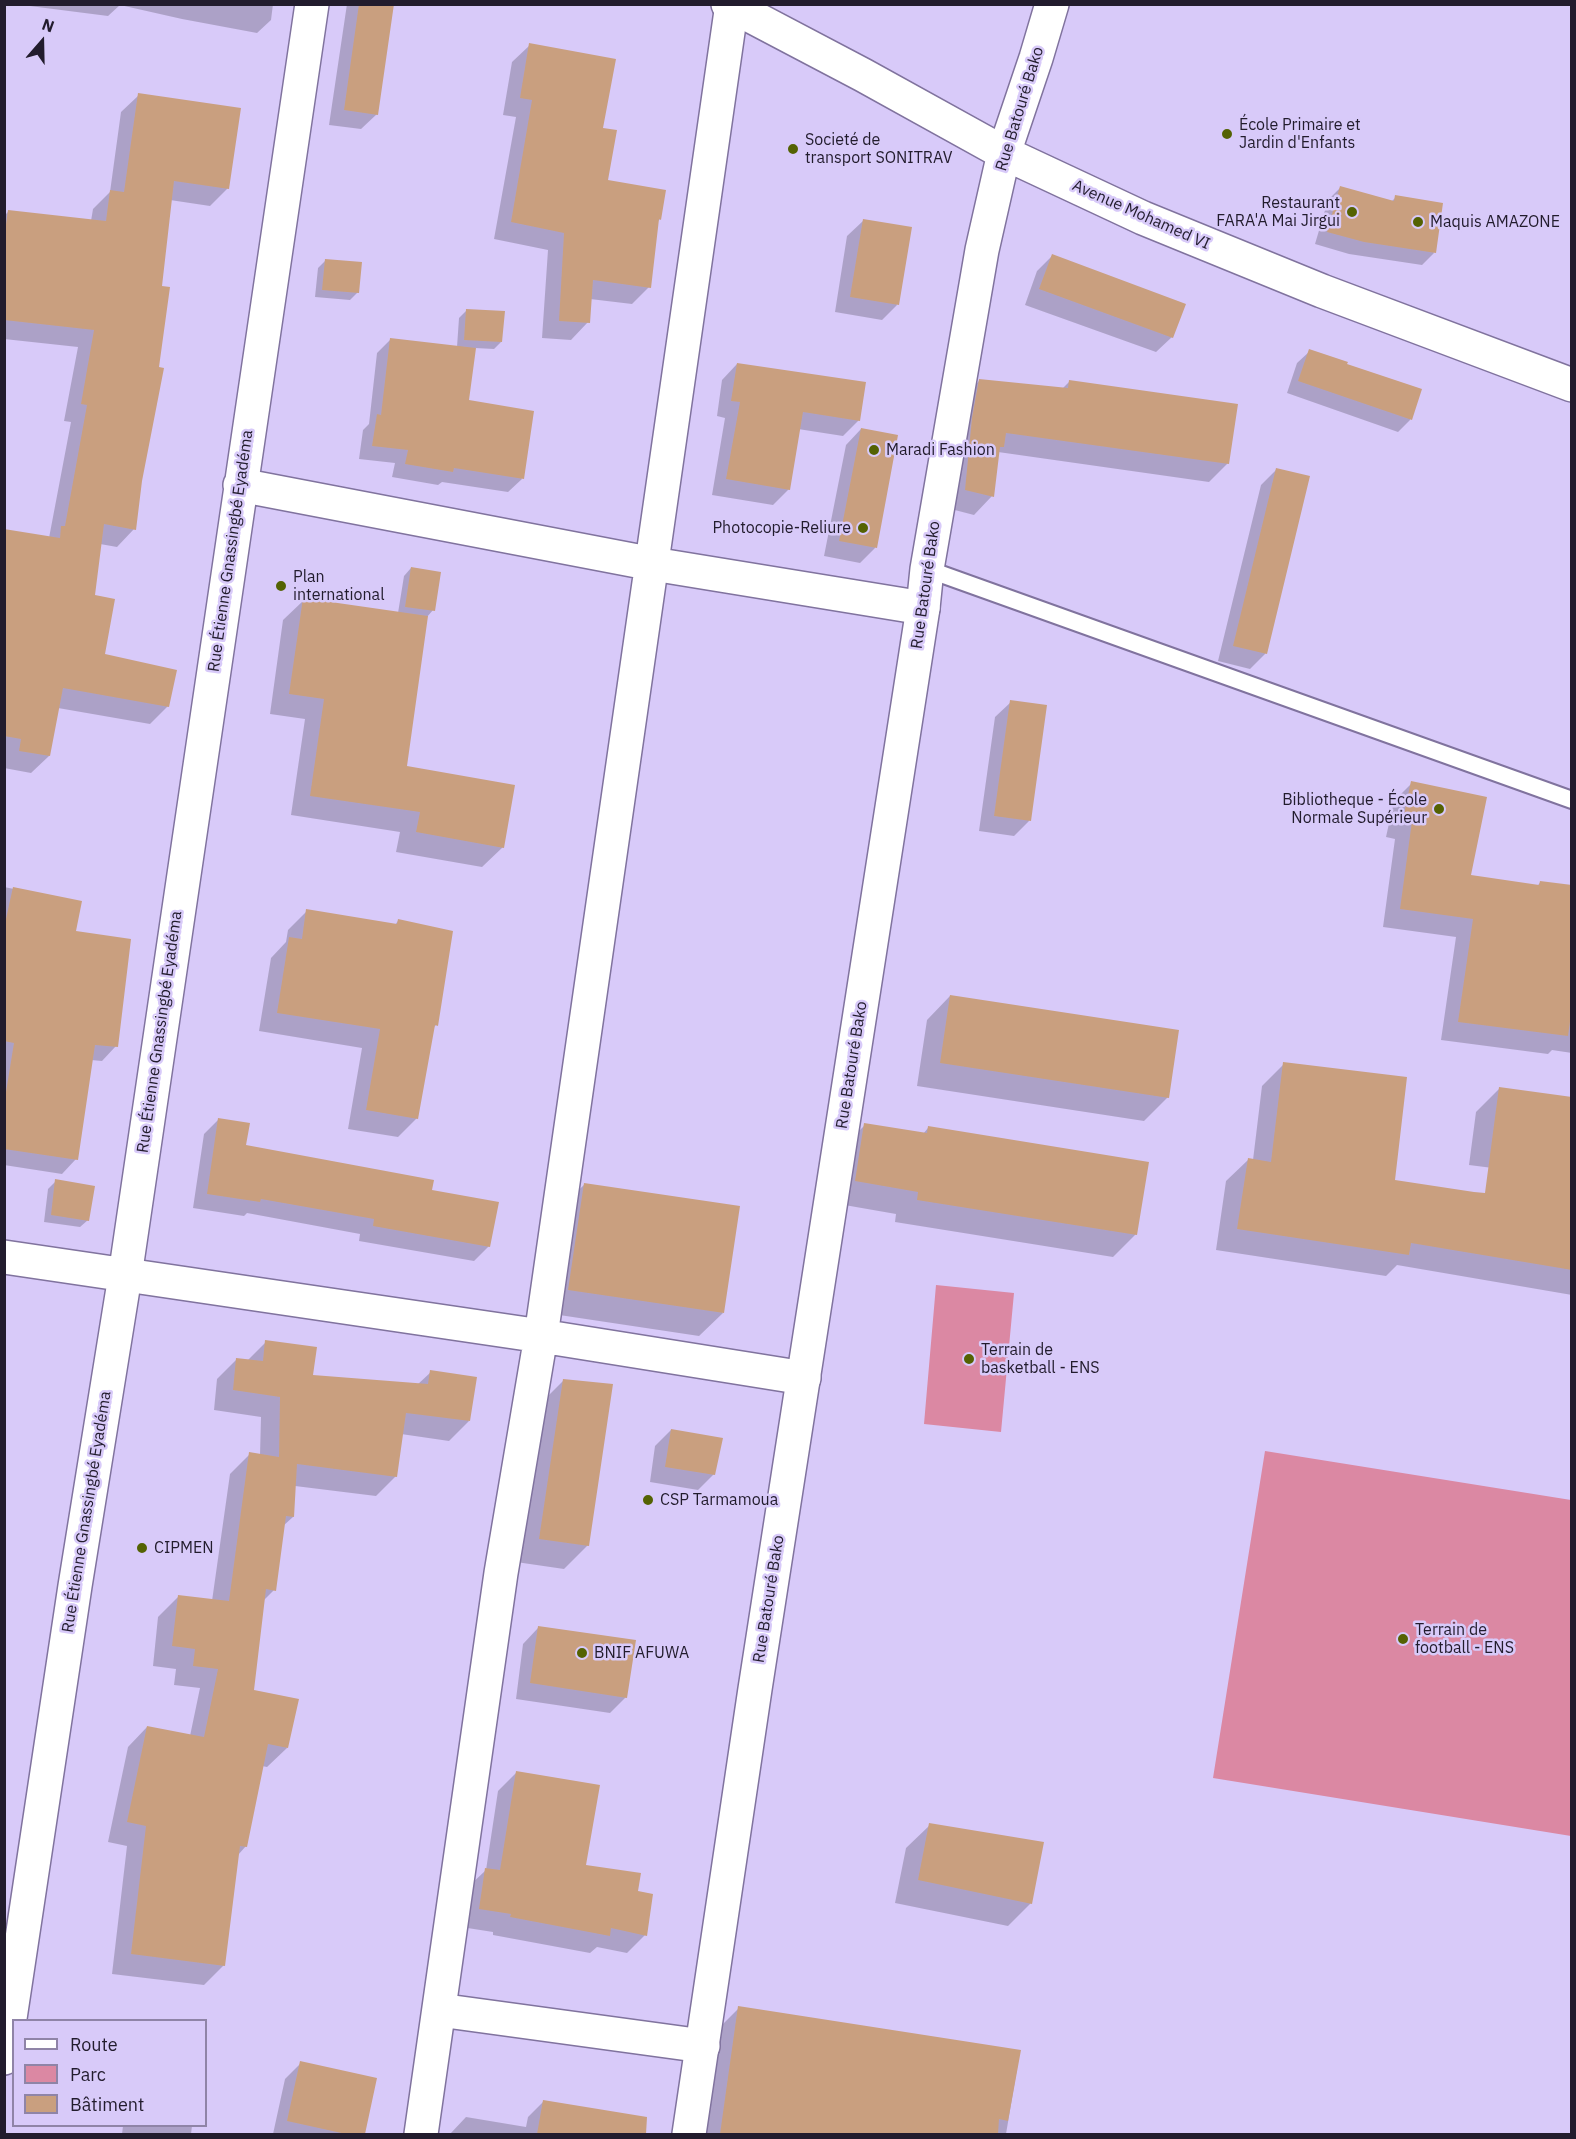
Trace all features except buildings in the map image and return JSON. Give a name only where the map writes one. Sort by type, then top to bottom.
[{"type":"street","name":"Rue Étienne Gnassingbé Eyadéma","points":[[4,2058],[71,1609],[125,1276],[312,4]]},
{"type":"street","name":"Rue Batouré Bako","points":[[689,2134],[754,1689],[923,608],[927,569],[982,250],[1004,153],[1052,4]]},
{"type":"street","points":[[421,2134],[501,1573],[541,1336],[731,5]]},
{"type":"street","name":"Avenue Mohamed VI","points":[[731,5],[1004,153],[1143,218],[1322,291],[1572,385]]},
{"type":"street","points":[[240,485],[653,564],[923,608]]},
{"type":"street","points":[[4,1257],[541,1336],[804,1378]]},
{"type":"street","points":[[439,2010],[703,2046]]},
{"type":"lane","points":[[927,569],[1572,800]]},
{"type":"green space","name":"Terrain de basketball - ENS","points":[[936,1285],[1014,1293],[1001,1432],[924,1424]]},
{"type":"green space","name":"Terrain de football - ENS","points":[[1265,1451],[1571,1500],[1571,1836],[1213,1778]]},
{"type":"place","name":"École Primaire et Jardin d'Enfants","points":[[1227,134]]},
{"type":"place","name":"Societé de transport SONITRAV","points":[[793,149]]},
{"type":"place","name":"Restaurant FARA'A Mai Jirgui","points":[[1352,212]]},
{"type":"place","name":"Maquis AMAZONE","points":[[1418,222]]},
{"type":"place","name":"Maradi Fashion","points":[[874,450]]},
{"type":"place","name":"Photocopie-Reliure","points":[[863,528]]},
{"type":"place","name":"Plan international","points":[[281,586]]},
{"type":"place","name":"Bibliotheque - École Normale Supérieur","points":[[1439,809]]},
{"type":"place","name":"Terrain de basketball - ENS","points":[[969,1359]]},
{"type":"place","name":"CSP Tarmamoua","points":[[648,1500]]},
{"type":"place","name":"CIPMEN","points":[[142,1548]]},
{"type":"place","name":"Terrain de football - ENS","points":[[1403,1639]]},
{"type":"place","name":"BNIF AFUWA","points":[[582,1653]]}]
